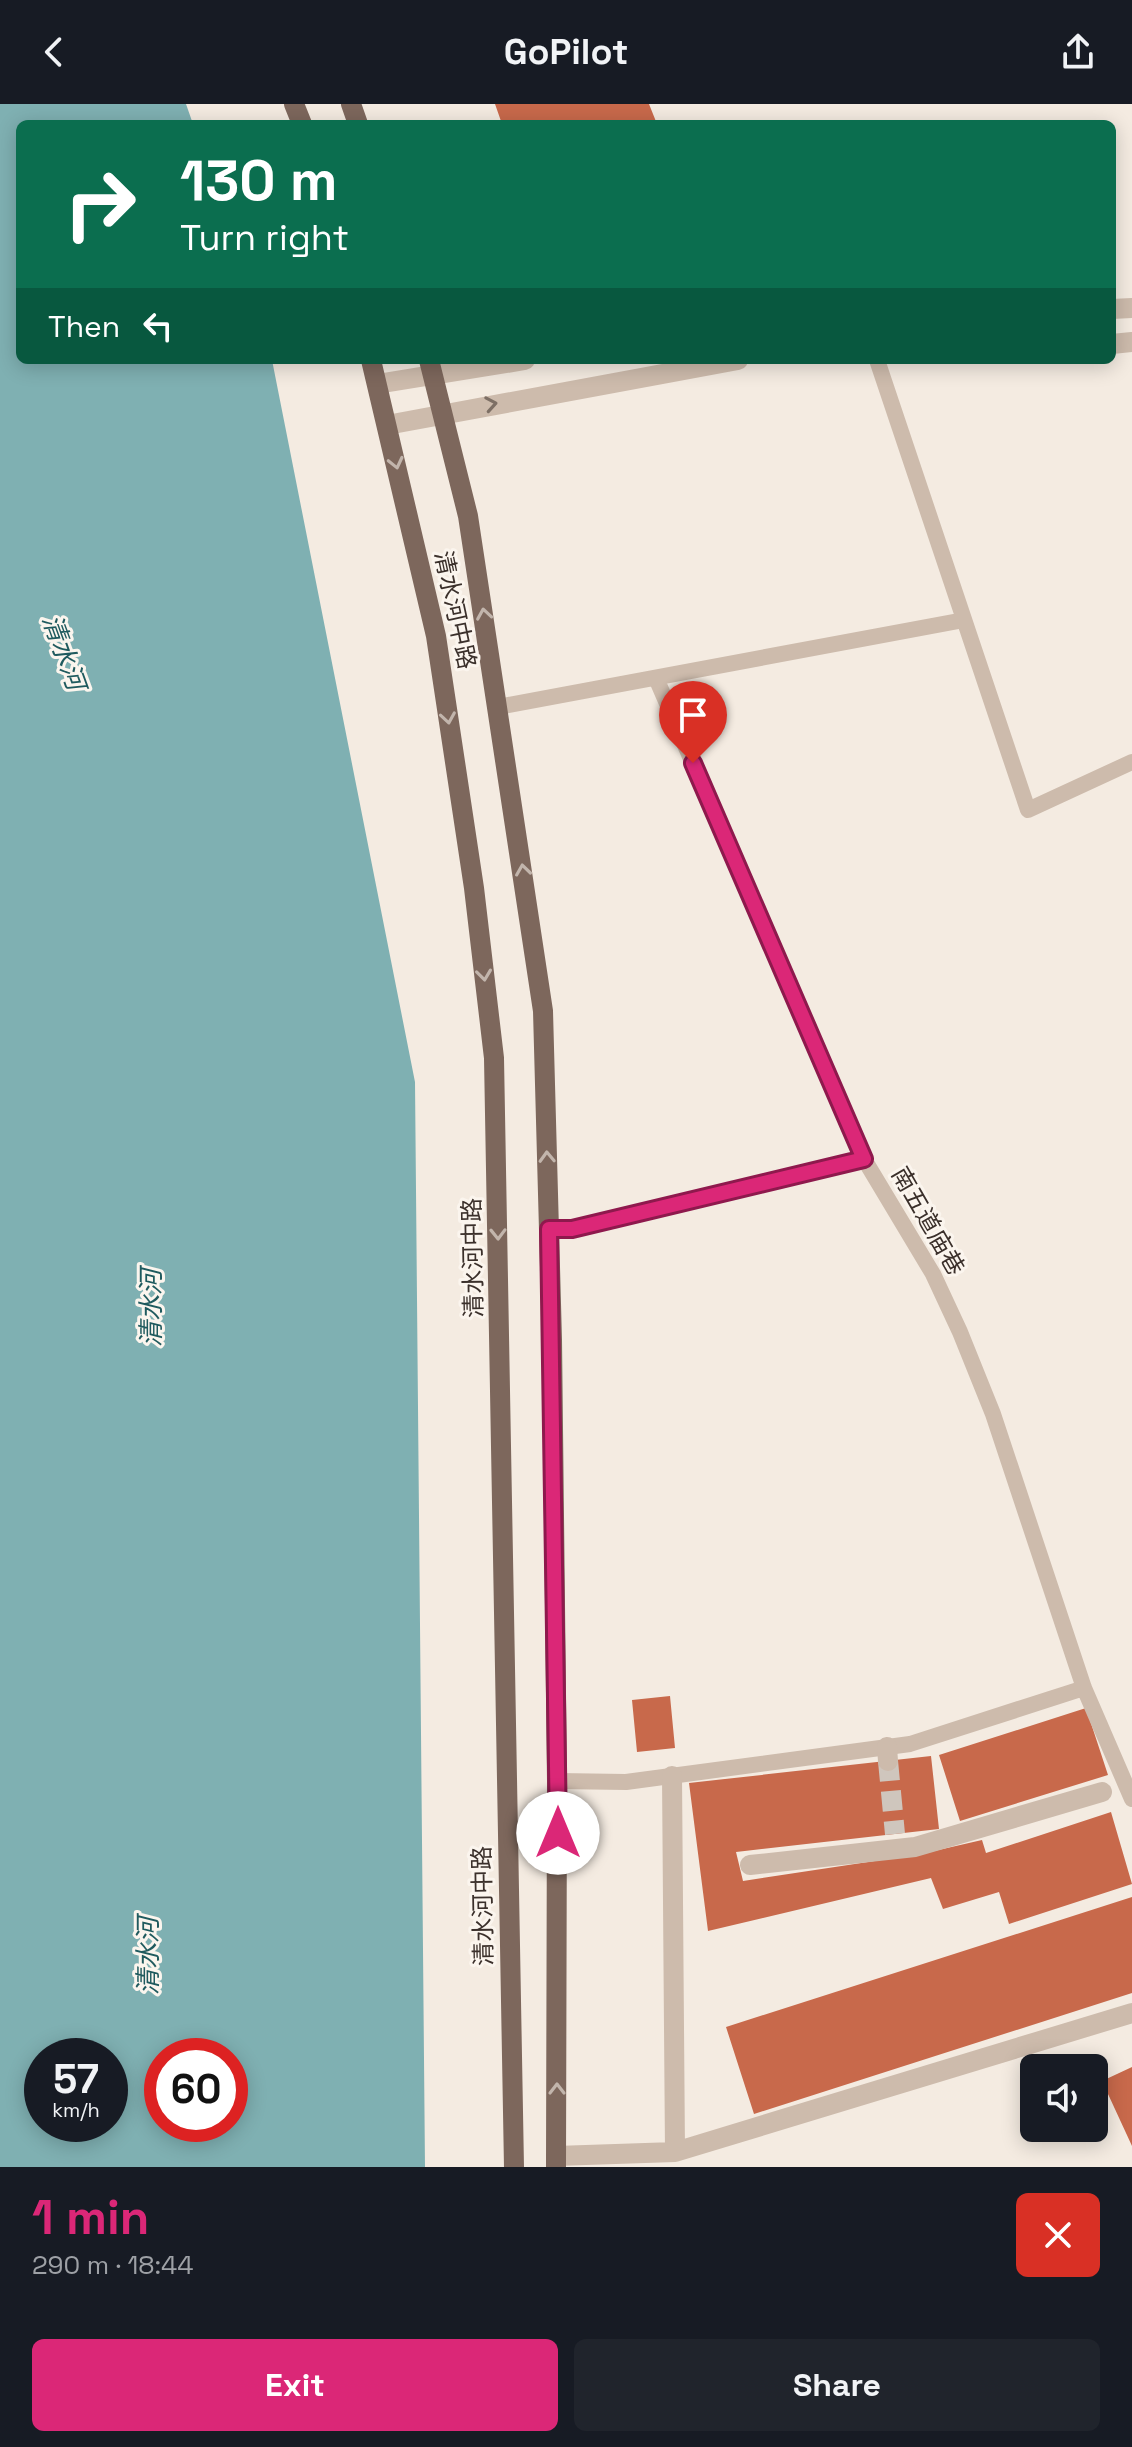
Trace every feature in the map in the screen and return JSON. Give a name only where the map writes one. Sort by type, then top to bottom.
[{"type":"main road","name":"清水河中路","points":[[372,364],[436,636],[474,888],[494,1058],[514,2167]]},
{"type":"main road","name":"清水河中路","points":[[431,368],[468,516],[543,1011],[557,1781],[556,2162]]},
{"type":"street","points":[[377,384],[431,368],[478,364]]},
{"type":"street","points":[[387,425],[716,364]]},
{"type":"street","points":[[672,1776],[675,2152]]},
{"type":"street","points":[[750,1865],[896,1842],[1102,1792]]},
{"type":"street","points":[[556,2162],[675,2152],[1132,2013]]},
{"type":"lane","points":[[878,364],[1028,810],[1132,762]]},
{"type":"lane","points":[[498,707],[964,620]]},
{"type":"lane","name":"南五道庙巷","points":[[656,678],[864,1159],[933,1274],[960,1332],[993,1414],[1084,1688],[1132,1799]]},
{"type":"lane","points":[[549,1229],[572,1229],[864,1159]]},
{"type":"lane","points":[[557,1781],[626,1782],[888,1754],[910,1744],[1084,1688]]},
{"type":"water","name":"清水河","points":[[0,104],[186,104],[192,120],[16,120],[16,364],[273,364],[415,1082],[425,2167],[0,2167]]},
{"type":"building","points":[[495,104],[649,104],[655,120],[501,120]]},
{"type":"building","points":[[670,1696],[675,1748],[637,1752],[632,1700]]},
{"type":"building","points":[[1086,1708],[1108,1775],[960,1821],[939,1755]]},
{"type":"building","points":[[931,1756],[939,1829],[736,1852],[743,1881],[921,1854],[982,1840],[986,1853],[1111,1812],[1132,1884],[1009,1924],[999,1892],[943,1909],[931,1878],[708,1931],[689,1783]]},
{"type":"building","points":[[1132,1897],[1132,1993],[754,2114],[726,2027]]},
{"type":"building","points":[[1132,2067],[1132,2146],[1108,2094],[1108,2078]]},
{"type":"tunnel","points":[[888,1761],[895,1834]]},
{"type":"route","points":[[558,1833],[549,1229],[572,1229],[864,1159],[693,763]]}]
